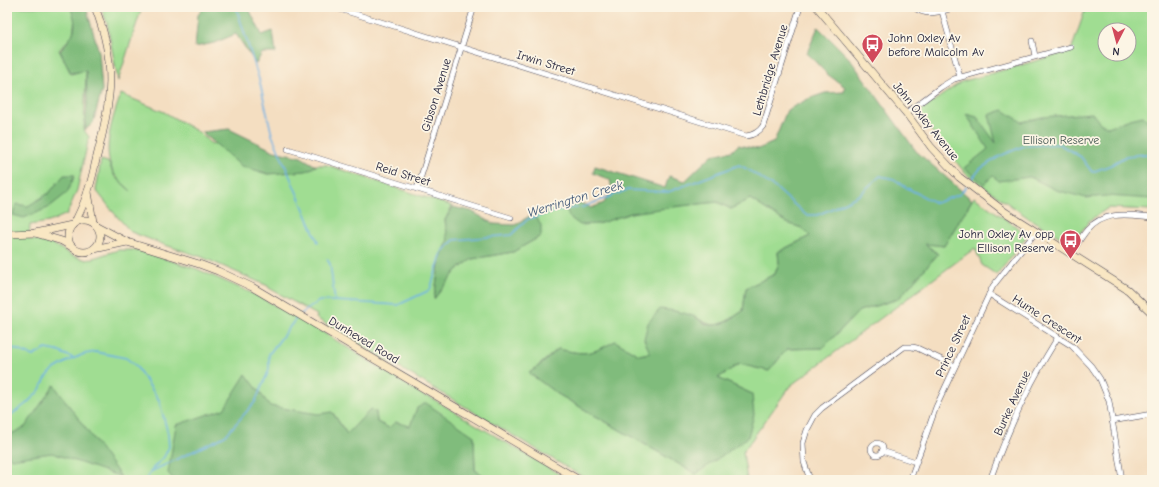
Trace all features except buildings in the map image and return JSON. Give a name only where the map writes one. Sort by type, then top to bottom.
[{"type":"main road","points":[[75,250],[70,245],[68,231],[74,224],[88,192],[106,124],[110,89],[110,68],[107,51],[102,28],[94,7]]},
{"type":"main road","name":"John Oxley Avenue","points":[[817,7],[826,19],[834,26]]},
{"type":"main road","name":"John Oxley Avenue","points":[[822,7],[834,26],[906,113],[931,147],[959,177],[996,206],[1128,290],[1152,313]]},
{"type":"main road","points":[[35,233],[62,241],[75,250],[85,252],[91,251],[97,246],[100,240],[100,233],[95,224],[88,192]]},
{"type":"main road","points":[[7,234],[35,233],[74,224],[84,220],[95,224]]},
{"type":"main road","name":"Dunheved Road","points":[[95,224],[127,242],[180,257],[218,271],[252,287],[579,480]]},
{"type":"main road","name":"Dunheved Road","points":[[91,251],[104,246],[127,242]]},
{"type":"street","name":"Irwin Street","points":[[333,7],[743,135],[753,135]]},
{"type":"street","name":"Gibson Avenue","points":[[417,189],[474,7]]},
{"type":"street","name":"Lethbridge Avenue","points":[[753,135],[763,126],[800,7]]},
{"type":"street","points":[[914,7],[919,11],[926,13],[957,7]]},
{"type":"street","points":[[942,11],[960,77]]},
{"type":"street","points":[[1032,41],[1036,56]]},
{"type":"street","points":[[906,113],[941,86],[960,77],[1071,47]]},
{"type":"street","name":"Reid Street","points":[[288,149],[511,218]]},
{"type":"street","points":[[1071,254],[1087,230],[1103,218],[1111,215],[1122,214],[1152,217]]},
{"type":"street","name":"Prince Street","points":[[910,480],[936,407],[989,294],[995,283],[1036,232]]},
{"type":"street","name":"Hume Crescent","points":[[989,294],[1078,350],[1096,372],[1107,394],[1122,480]]},
{"type":"street","name":"Burke Avenue","points":[[990,480],[1003,446],[1041,365],[1058,337]]},
{"type":"street","points":[[810,480],[804,462],[803,443],[810,423],[822,408],[904,347],[917,348],[954,366]]},
{"type":"street","points":[[1112,420],[1152,414]]},
{"type":"street","points":[[882,451],[916,462]]},
{"type":"green space","points":[[7,7],[70,7],[75,17],[73,35],[59,50],[71,74],[86,70],[84,130],[89,137],[77,190],[67,214],[49,222],[30,225],[29,239],[51,243],[73,256],[87,260],[118,250],[136,250],[197,269],[256,295],[310,324],[426,397],[428,396],[569,480],[491,480],[475,471],[474,436],[417,408],[410,427],[395,422],[389,428],[377,422],[376,412],[357,424],[347,434],[333,413],[263,480],[7,480]]},
{"type":"green space","points":[[70,7],[86,7],[99,52],[102,90],[93,123],[85,130],[87,100],[86,71],[71,73],[60,51],[72,36],[74,31],[75,26],[73,14]]},
{"type":"green space","points":[[101,7],[142,7],[118,81],[107,23]]},
{"type":"green space","points":[[204,7],[248,7],[262,35],[273,31],[276,53],[262,53],[256,64],[236,34],[214,43],[195,47],[198,15]]},
{"type":"green space","name":"Ellison Reserve","points":[[1086,7],[1152,7],[1152,210],[1108,208],[1090,220],[1072,244],[1030,219],[966,174],[917,113],[961,82],[1071,51]]},
{"type":"green space","points":[[818,27],[849,58],[916,151],[972,200],[944,246],[925,244],[938,254],[898,299],[859,311],[823,348],[787,349],[769,371],[739,364],[718,378],[752,394],[754,415],[748,437],[696,474],[556,393],[529,373],[558,349],[582,353],[599,349],[615,341],[639,355],[650,353],[644,339],[648,323],[660,309],[677,311],[689,315],[708,325],[718,325],[726,322],[743,311],[746,288],[775,274],[779,263],[778,252],[810,236],[802,228],[787,223],[750,199],[731,209],[718,202],[631,213],[598,224],[580,225],[569,217],[565,204],[568,202],[582,203],[591,208],[604,203],[612,189],[610,180],[593,173],[595,166],[665,188],[669,176],[685,181],[712,155],[732,151],[738,145],[758,149],[774,142],[787,110],[808,99],[825,93],[844,92],[845,87],[827,74],[807,53]]},
{"type":"green space","points":[[121,94],[164,112],[200,133],[210,143],[226,146],[260,172],[268,174],[306,170],[316,165],[327,165],[452,206],[445,220],[448,242],[440,262],[434,298],[457,270],[472,259],[513,252],[541,236],[533,214],[565,204],[569,217],[597,224],[631,213],[650,209],[717,202],[731,209],[750,199],[787,223],[802,228],[810,236],[778,252],[779,263],[775,274],[746,288],[743,311],[725,322],[714,325],[708,324],[695,316],[650,353],[639,355],[615,342],[588,353],[558,349],[530,373],[556,393],[696,474],[752,394],[718,378],[739,364],[769,371],[787,349],[823,348],[859,311],[898,299],[938,254],[924,243],[944,246],[974,197],[1024,232],[1026,237],[997,275],[982,265],[975,248],[790,386],[743,452],[747,480],[588,480],[316,318],[317,315],[269,288],[268,286],[202,257],[131,232],[96,190],[101,160],[108,162],[115,177],[131,191],[115,175],[108,156],[109,134]]},
{"type":"green space","points":[[1003,110],[1022,122],[1042,117],[1092,113],[1100,123],[1108,127],[1143,116],[1152,124],[1152,199],[1106,196],[1086,198],[1056,190],[1030,177],[999,181],[993,176],[984,184],[964,168],[988,149],[966,114],[977,117],[996,143],[989,115]]},
{"type":"green space","points":[[229,129],[274,151],[301,157],[316,166],[306,171],[269,174],[241,166],[202,132]]},
{"type":"green space","points":[[64,175],[75,175],[67,193],[48,208],[24,218],[13,215],[16,204],[28,206],[49,193]]},
{"type":"green space","points":[[453,207],[471,211],[494,224],[515,225],[533,214],[541,225],[541,236],[513,252],[472,259],[457,270],[434,299],[440,259],[448,241],[445,220]]},
{"type":"green space","points":[[246,374],[270,406],[318,414],[332,412],[347,434],[371,409],[376,412],[377,422],[389,428],[395,422],[410,426],[417,408],[426,403],[474,436],[475,470],[491,480],[174,480],[168,473],[176,425],[224,409]]},
{"type":"green space","points":[[54,385],[121,477],[52,453],[11,459],[7,453],[7,436],[25,427]]},
{"type":"waterway","points":[[236,7],[259,79],[272,135],[318,242]]},
{"type":"waterway","name":"Werrington Creek","points":[[969,183],[980,169],[1000,156],[1024,146],[1059,144],[1081,157],[1092,172],[1111,165],[1126,156],[1146,154],[1152,155]]},
{"type":"waterway","name":"Werrington Creek","points":[[301,314],[319,301],[398,305],[430,290],[442,252],[454,240],[511,235],[528,219],[564,209],[583,207],[627,190],[668,192],[739,165],[777,189],[806,215],[817,215],[859,195],[880,176],[894,179],[907,188],[936,203],[960,194],[967,186]]},
{"type":"waterway","points":[[327,259],[330,264],[335,301]]},
{"type":"waterway","name":"Werrington Creek","points":[[150,472],[225,436],[255,402],[269,370],[269,354],[298,316]]},
{"type":"waterway","points":[[7,346],[33,356],[46,349],[57,351],[73,358]]},
{"type":"waterway","points":[[7,418],[26,404],[39,391],[46,378],[53,370],[68,361],[84,354],[96,352],[126,358],[136,366],[159,400],[168,434],[169,447],[164,457],[153,468],[146,480]]},
{"type":"place","name":"John Oxley Av before Malcolm Av","points":[[873,64]]},
{"type":"place","name":"John Oxley Av opp Ellison Reserve","points":[[1070,260]]}]
